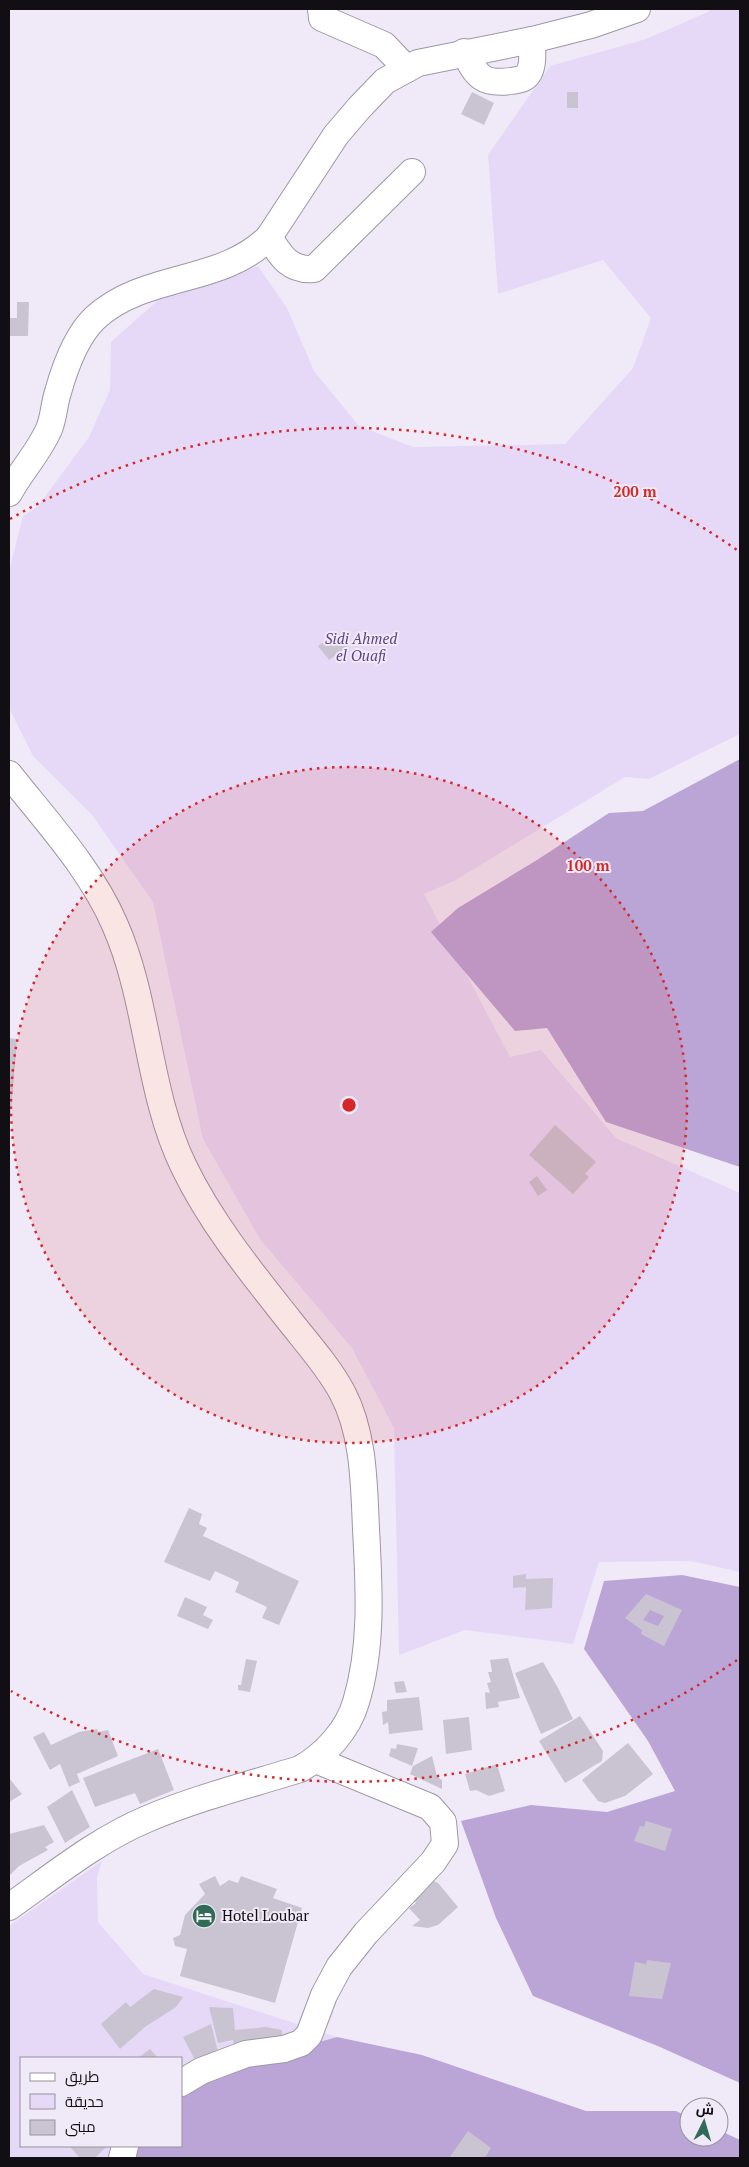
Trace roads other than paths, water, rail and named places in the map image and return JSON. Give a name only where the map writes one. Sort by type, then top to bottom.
[{"type":"street","points":[[321,9],[322,18],[384,45],[407,69]]},
{"type":"street","points":[[9,493],[36,453],[50,427],[58,392],[73,350],[95,318],[119,301],[160,284],[232,263],[256,250],[268,237],[309,174],[359,108],[386,81],[418,62],[532,40],[590,17],[637,9]]},
{"type":"street","points":[[464,52],[473,69],[483,79],[498,83],[518,80],[528,74],[531,69],[532,40]]},
{"type":"street","points":[[268,237],[281,258],[286,262],[314,269],[412,172]]},
{"type":"street","points":[[9,774],[88,875],[115,924],[134,980],[162,1105],[184,1166],[216,1222],[258,1282],[325,1366],[343,1393],[355,1428],[363,1470],[369,1599],[367,1648],[356,1703],[343,1731],[316,1760],[300,1768],[148,1818],[87,1852],[9,1907]]},
{"type":"street","points":[[182,2083],[201,2071],[246,2054],[284,2049],[301,2043],[309,2035],[324,1995],[339,1967],[366,1933],[433,1862],[445,1844],[443,1822],[430,1807],[316,1760]]},
{"type":"place","name":"Hotel Loubar","points":[[204,1916]]},
{"type":"park label","name":"Sidi Ahmed el Ouafi","points":[[361,648]]}]
